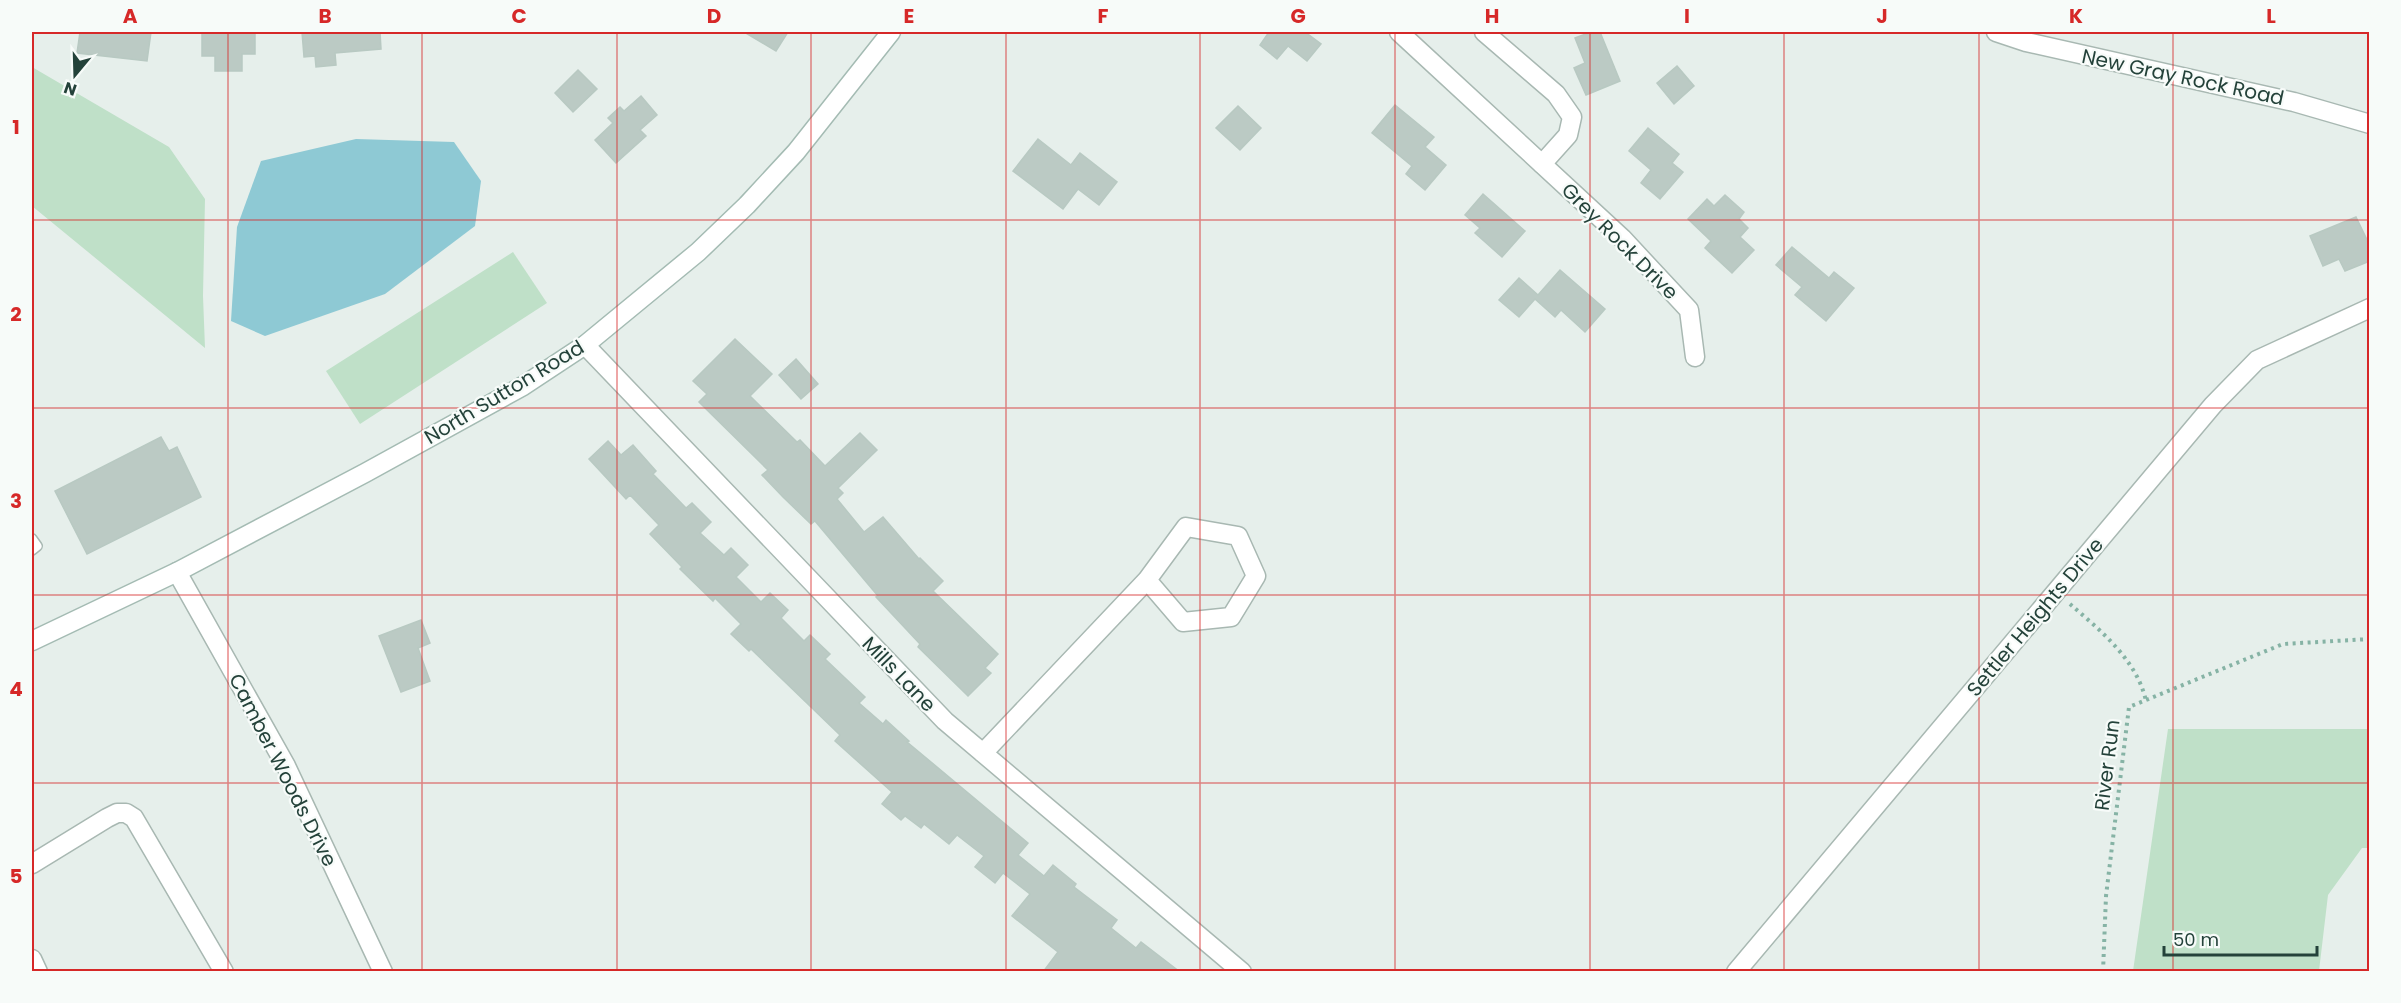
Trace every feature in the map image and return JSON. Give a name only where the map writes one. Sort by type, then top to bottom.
[{"type":"street","name":"North Sutton Road","points":[[32,641],[177,572],[365,473],[504,396],[585,345],[698,252],[747,205],[796,152],[891,32]]},
{"type":"street","name":"Grey Rock Drive","points":[[1400,32],[1622,238],[1689,310],[1695,357]]},
{"type":"street","points":[[1484,32],[1556,94],[1572,117],[1568,135],[1542,164]]},
{"type":"street","name":"New Gray Rock Road","points":[[1996,32],[2026,42],[2294,102],[2370,124]]},
{"type":"street","name":"Settler Heights Drive","points":[[1736,972],[2213,405],[2257,360],[2370,308]]},
{"type":"street","name":"Mills Lane","points":[[585,345],[945,721],[1242,972]]},
{"type":"street","points":[[982,753],[1147,580],[1186,526],[1238,536],[1256,576],[1231,617],[1183,622],[1147,580]]},
{"type":"street","name":"Camber Woods Drive","points":[[177,572],[286,766],[383,972]]},
{"type":"street","points":[[32,864],[107,818],[117,813],[126,813],[134,818],[225,972]]},
{"type":"street","points":[[32,959],[38,972]]},
{"type":"lane","points":[[32,539],[37,546],[32,550]]},
{"type":"path","points":[[2056,591],[2103,633],[2115,647],[2138,678],[2146,700]]},
{"type":"path","name":"River Run","points":[[2103,972],[2106,896],[2129,707],[2283,645],[2370,639]]},
{"type":"green space","points":[[32,67],[169,147],[205,199],[203,296],[205,348],[32,206]]},
{"type":"green space","points":[[513,252],[547,303],[360,424],[326,371]]},
{"type":"green space","points":[[2168,729],[2369,729],[2369,848],[2362,848],[2328,895],[2319,971],[2133,971]]},
{"type":"water","points":[[356,139],[454,142],[481,181],[475,226],[385,294],[265,336],[231,321],[237,227],[261,161]]},
{"type":"building","points":[[80,32],[151,32],[147,61],[77,53]]},
{"type":"building","points":[[202,32],[255,32],[255,54],[242,54],[242,71],[215,71],[215,56],[202,56]]},
{"type":"building","points":[[302,32],[380,32],[381,49],[335,53],[336,65],[316,67],[315,56],[304,57]]},
{"type":"building","points":[[744,32],[788,32],[776,51]]},
{"type":"building","points":[[1269,32],[1305,32],[1321,44],[1307,61],[1288,46],[1277,59],[1260,45]]},
{"type":"building","points":[[1591,32],[1600,32],[1620,81],[1586,95],[1574,68],[1585,63],[1575,38]]},
{"type":"building","points":[[1677,66],[1694,86],[1674,104],[1657,83]]},
{"type":"building","points":[[578,70],[597,89],[573,112],[555,93]]},
{"type":"building","points":[[641,96],[657,115],[640,130],[646,136],[616,163],[595,140],[613,123],[608,118],[620,107],[624,111]]},
{"type":"building","points":[[1395,105],[1434,137],[1425,147],[1446,165],[1425,190],[1406,174],[1412,166],[1372,133]]},
{"type":"building","points":[[1238,106],[1261,128],[1240,150],[1216,128]]},
{"type":"building","points":[[1648,128],[1679,154],[1672,163],[1683,172],[1660,199],[1641,183],[1651,170],[1629,151]]},
{"type":"building","points":[[1038,139],[1071,165],[1080,153],[1117,182],[1099,205],[1078,189],[1063,209],[1013,171]]},
{"type":"building","points":[[1483,194],[1525,231],[1502,257],[1475,233],[1480,228],[1465,215]]},
{"type":"building","points":[[1725,195],[1744,212],[1739,219],[1748,228],[1740,237],[1754,250],[1732,273],[1705,248],[1711,241],[1688,219],[1707,199],[1714,206]]},
{"type":"building","points":[[2356,217],[2370,246],[2370,261],[2345,271],[2339,259],[2323,266],[2310,236]]},
{"type":"building","points":[[1792,247],[1829,278],[1834,272],[1854,288],[1826,321],[1795,295],[1802,287],[1776,265]]},
{"type":"building","points":[[1560,270],[1605,309],[1585,332],[1561,310],[1555,317],[1535,299],[1519,317],[1499,300],[1519,278],[1538,295]]},
{"type":"building","points":[[735,339],[772,374],[750,396],[797,442],[800,440],[825,466],[860,433],[877,450],[838,488],[843,493],[837,499],[864,532],[883,517],[919,559],[943,581],[933,591],[998,654],[985,668],[991,673],[968,696],[918,647],[920,644],[876,597],[878,596],[815,521],[811,524],[783,497],[762,475],[768,470],[699,402],[707,394],[693,381]]},
{"type":"building","points":[[796,359],[818,384],[801,399],[779,375]]},
{"type":"building","points":[[161,437],[169,451],[177,447],[201,497],[87,554],[55,491]]},
{"type":"building","points":[[608,441],[621,455],[633,445],[656,471],[653,474],[686,508],[692,503],[711,522],[700,533],[724,555],[731,548],[748,565],[736,577],[761,602],[770,593],[788,610],[781,618],[804,641],[810,635],[830,654],[825,659],[865,697],[859,703],[883,724],[886,720],[909,741],[907,742],[1028,843],[1018,855],[1044,876],[1053,865],[1076,884],[1074,887],[1117,920],[1111,928],[1136,948],[1141,942],[1180,972],[1043,972],[1058,952],[1012,916],[1030,894],[1003,873],[995,883],[975,867],[984,856],[957,835],[949,844],[924,824],[921,828],[905,816],[901,820],[882,804],[892,792],[835,741],[840,735],[751,649],[749,651],[731,634],[741,624],[715,598],[713,601],[680,569],[682,567],[650,534],[659,525],[630,495],[626,499],[589,459]]},
{"type":"building","points":[[421,620],[430,643],[418,648],[430,681],[401,692],[379,636]]}]
